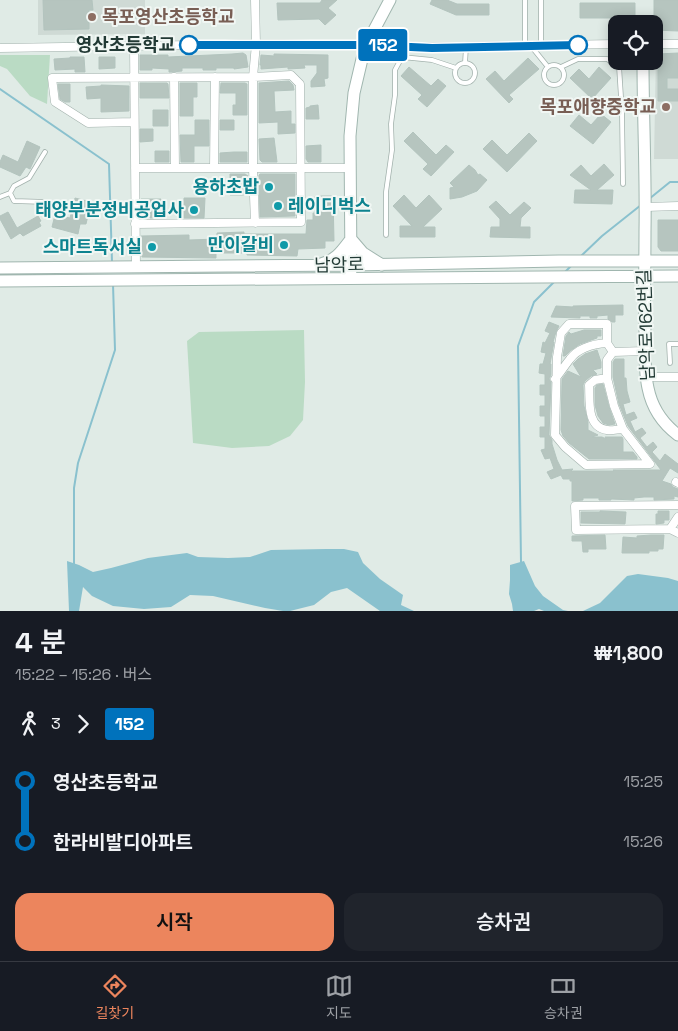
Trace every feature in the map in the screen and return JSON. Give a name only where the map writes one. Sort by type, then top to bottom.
[{"type":"street","points":[[255,0],[255,223]]},
{"type":"street","points":[[352,279],[350,136],[354,93],[359,69],[368,45],[390,0]]},
{"type":"street","points":[[0,48],[256,44],[368,45],[432,48],[608,44]]},
{"type":"street","points":[[663,44],[678,44]]},
{"type":"street","points":[[133,268],[136,224],[134,46]]},
{"type":"street","name":"남악로162번길","points":[[643,70],[646,206],[644,276],[646,377],[650,396],[657,412],[663,421],[678,435]]},
{"type":"street","points":[[134,122],[88,123],[55,102],[52,78],[254,77],[292,75],[300,84],[300,222],[136,224]]},
{"type":"street","points":[[174,77],[175,168]]},
{"type":"street","points":[[214,168],[215,77]]},
{"type":"street","points":[[135,168],[350,168]]},
{"type":"street","points":[[646,206],[678,206]]},
{"type":"street","points":[[351,239],[363,253],[382,265]]},
{"type":"street","points":[[315,266],[332,260],[351,239]]},
{"type":"street","name":"남악로","points":[[0,268],[678,261]]},
{"type":"street","name":"남악로","points":[[0,281],[678,276]]},
{"type":"street","points":[[569,324],[607,324],[607,343],[612,352],[607,360],[607,378],[614,406],[623,429],[650,464],[586,465],[565,447],[555,435],[556,357],[561,333],[569,324]]},
{"type":"street","points":[[555,379],[570,358],[584,347],[607,343]]},
{"type":"street","points":[[612,352],[645,351]]},
{"type":"street","points":[[646,377],[678,377]]},
{"type":"street","points":[[607,378],[595,380],[589,385],[591,417],[597,427],[607,430],[623,429]]},
{"type":"street","points":[[670,529],[678,517],[678,506],[575,506],[576,530],[670,529],[678,533]]},
{"type":"lane","points":[[525,0],[528,46],[548,67]]},
{"type":"lane","points":[[540,0],[541,46]]},
{"type":"lane","points":[[465,63],[466,47]]},
{"type":"lane","points":[[386,235],[386,192],[392,150],[391,124],[395,95],[395,70],[402,58],[432,60],[456,68]]},
{"type":"lane","points":[[561,68],[578,58],[607,59],[619,66],[623,184]]},
{"type":"lane","points":[[465,63],[471,66],[474,72],[473,78],[464,83],[458,80],[455,74],[456,68],[460,64],[465,63]]},
{"type":"lane","points":[[554,65],[561,68],[564,73],[564,80],[552,86],[544,76],[546,70],[554,65]]},
{"type":"lane","points":[[0,197],[10,194],[14,186],[29,178],[46,152]]},
{"type":"lane","points":[[10,194],[14,201],[46,202]]},
{"type":"lane","points":[[670,363],[669,344],[678,344]]},
{"type":"shaded area","name":"목포영산초등학교","points":[[38,0],[145,0],[145,34],[38,35]]},
{"type":"shaded area","name":"목포애향중학교","points":[[678,53],[678,159],[654,159],[656,70],[663,70],[663,54]]},
{"type":"green space","points":[[0,55],[50,55],[47,104],[30,96],[7,69],[0,66]]},
{"type":"green space","points":[[304,330],[305,382],[303,420],[290,436],[269,446],[232,448],[193,443],[187,341],[199,332]]},
{"type":"water","points":[[344,549],[358,552],[363,563],[380,579],[403,595],[401,605],[414,611],[380,611],[347,588],[331,592],[314,605],[283,611],[213,596],[190,595],[171,607],[144,609],[113,606],[92,596],[83,587],[79,611],[69,611],[67,561],[93,572],[148,558],[187,553],[198,557],[228,558],[250,557],[271,550]]},
{"type":"water","points":[[524,561],[535,586],[543,596],[563,610],[568,611],[544,611],[539,609],[534,611],[513,611],[509,594],[510,565]]},
{"type":"water","points":[[638,574],[678,581],[678,611],[583,611],[600,603],[627,576]]},
{"type":"building","name":"목포영산초등학교","points":[[43,0],[92,0],[93,10],[89,10],[89,29],[44,30]]},
{"type":"building","points":[[322,0],[337,0],[328,8],[336,15],[325,25],[319,19],[278,20],[277,3],[320,3]]},
{"type":"building","points":[[432,0],[447,0],[457,4],[489,4],[489,15],[456,15],[430,4]]},
{"type":"building","points":[[654,0],[678,0],[678,31],[663,30],[663,15],[654,15]]},
{"type":"building","points":[[580,3],[635,3],[635,15],[608,15],[608,18],[580,18]]},
{"type":"building","points":[[243,53],[246,55],[248,67],[234,69],[216,68],[216,70],[182,68],[182,71],[172,72],[169,72],[169,69],[152,68],[152,70],[140,70],[140,55],[168,55],[168,57]]},
{"type":"building","name":"목포애향중학교","points":[[678,53],[678,78],[667,78],[667,89],[678,89],[678,101],[658,101],[658,70],[663,70],[663,54]]},
{"type":"building","points":[[274,54],[328,55],[328,78],[324,79],[325,86],[311,87],[311,81],[317,73],[317,65],[304,65],[305,68],[261,69],[261,55],[274,56]]},
{"type":"building","points":[[84,57],[85,72],[75,72],[75,69],[55,70],[54,59]]},
{"type":"building","points":[[99,57],[115,57],[115,68],[99,69]]},
{"type":"building","points":[[528,58],[539,69],[509,95],[513,99],[509,103],[486,79],[495,71],[504,81]]},
{"type":"building","points":[[409,67],[431,86],[438,79],[446,86],[427,107],[418,99],[422,95],[401,76]]},
{"type":"building","points":[[599,67],[611,78],[592,99],[570,78],[579,69],[589,79]]},
{"type":"building","points":[[289,81],[293,85],[294,90],[274,91],[275,112],[291,111],[291,124],[295,124],[295,133],[278,134],[278,122],[259,123],[259,83]]},
{"type":"building","points":[[140,83],[167,83],[169,98],[140,98]]},
{"type":"building","points":[[180,83],[197,83],[197,97],[193,97],[193,116],[180,116]]},
{"type":"building","points":[[221,83],[247,84],[247,115],[233,115],[233,105],[236,105],[236,93],[220,93]]},
{"type":"building","points":[[58,84],[70,84],[70,102],[60,99]]},
{"type":"building","points":[[101,85],[129,86],[129,111],[101,112],[101,98],[87,99],[86,87]]},
{"type":"building","points":[[318,105],[319,119],[306,119],[306,108]]},
{"type":"building","points":[[153,110],[168,110],[168,126],[153,126]]},
{"type":"building","points":[[601,114],[611,122],[593,144],[570,126],[579,115],[591,125]]},
{"type":"building","points":[[195,120],[209,120],[209,146],[194,146],[194,162],[181,162],[180,135],[195,135]]},
{"type":"building","points":[[220,120],[234,120],[234,130],[220,130]]},
{"type":"building","points":[[140,129],[153,129],[153,141],[140,142]]},
{"type":"building","points":[[413,132],[436,155],[446,145],[454,152],[431,176],[423,169],[428,164],[404,141]]},
{"type":"building","points":[[529,133],[537,141],[507,172],[483,149],[492,140],[507,155]]},
{"type":"building","points":[[274,138],[277,162],[262,162],[260,160],[259,139]]},
{"type":"building","points":[[27,141],[40,147],[30,169],[26,167],[20,176],[0,167],[3,155],[18,162]]},
{"type":"building","points":[[321,145],[321,162],[308,162],[306,159],[306,146]]},
{"type":"building","points":[[155,151],[169,151],[169,162],[155,162]]},
{"type":"building","points":[[247,152],[247,162],[220,162],[220,153]]},
{"type":"building","points":[[604,164],[614,175],[597,190],[613,190],[612,204],[574,203],[575,190],[591,190],[570,175],[581,165],[591,176]]},
{"type":"building","points":[[469,165],[478,175],[480,174],[487,180],[477,191],[450,199],[450,188],[454,187],[450,183]]},
{"type":"building","points":[[230,174],[245,174],[248,176],[248,195],[230,195]]},
{"type":"building","points":[[260,174],[295,174],[295,216],[260,217]]},
{"type":"building","points":[[404,195],[416,208],[429,195],[442,209],[423,227],[435,227],[435,237],[400,237],[400,226],[412,226],[393,206]]},
{"type":"building","points":[[315,196],[333,196],[334,241],[325,241],[325,248],[298,249],[297,256],[216,253],[216,258],[142,257],[141,236],[189,235],[189,240],[217,239],[217,233],[306,234],[307,220],[313,220],[313,213],[315,213]]},
{"type":"building","points":[[75,198],[91,202],[86,224],[80,224],[78,234],[52,227],[55,215],[70,218]]},
{"type":"building","name":"태양부분정비공업사","points":[[184,198],[205,198],[204,218],[184,218]]},
{"type":"building","points":[[141,199],[161,199],[161,218],[150,218],[151,208],[141,208]]},
{"type":"building","points":[[496,201],[510,215],[524,202],[531,208],[521,218],[520,227],[530,227],[530,238],[490,237],[491,227],[500,227],[500,219],[489,207]]},
{"type":"building","points":[[8,212],[17,228],[38,216],[41,226],[23,236],[20,233],[11,239],[0,219],[0,216]]},
{"type":"building","points":[[658,220],[678,220],[678,251],[661,251],[658,247]]},
{"type":"building","points":[[623,305],[623,315],[615,315],[615,322],[608,319],[608,315],[597,316],[597,318],[590,318],[590,316],[580,316],[580,318],[551,317],[556,306]]},
{"type":"building","points":[[549,322],[559,326],[553,342],[550,364],[549,435],[562,470],[661,470],[628,426],[619,404],[613,377],[613,362],[615,359],[624,359],[624,378],[626,378],[630,402],[623,404],[626,415],[634,412],[637,418],[630,421],[635,432],[642,428],[646,433],[640,438],[647,447],[653,442],[657,447],[652,452],[660,461],[665,454],[678,464],[678,473],[670,468],[662,481],[678,489],[678,497],[654,500],[654,497],[634,498],[634,500],[583,498],[583,500],[572,501],[572,481],[570,479],[563,479],[561,475],[551,479],[547,472],[554,469],[550,458],[545,459],[541,450],[545,449],[545,437],[540,437],[540,427],[545,427],[545,416],[540,416],[540,406],[545,406],[545,395],[540,395],[540,385],[545,385],[545,374],[539,373],[540,364],[543,364],[546,353],[541,352],[543,342],[545,343],[550,333],[545,331]]},
{"type":"building","points":[[584,330],[601,330],[601,336],[580,344],[563,356],[566,336],[569,332],[571,334]]},
{"type":"building","points":[[597,350],[601,368],[593,370],[597,374],[591,376],[583,385],[588,430],[598,435],[592,437],[606,439],[605,437],[622,437],[623,452],[633,452],[637,459],[589,459],[563,436],[561,430],[562,379],[568,371],[581,377],[573,364],[585,354]]},
{"type":"building","points":[[603,384],[615,424],[603,423],[598,416],[595,405],[595,388],[597,385]]},
{"type":"building","points":[[658,511],[669,511],[669,520],[656,524],[656,514],[658,514]]},
{"type":"building","points":[[581,512],[626,512],[625,524],[581,523]]},
{"type":"building","points":[[605,535],[606,549],[588,549],[588,552],[583,552],[582,541],[572,541],[572,536]]},
{"type":"building","points":[[664,535],[663,549],[649,551],[649,553],[622,553],[623,537],[637,538],[637,536]]},
{"type":"waterway","points":[[0,89],[109,164],[112,262]]},
{"type":"waterway","points":[[649,199],[670,182],[678,182]]},
{"type":"waterway","points":[[580,257],[602,236],[641,205]]},
{"type":"waterway","points":[[564,273],[571,266]]},
{"type":"waterway","points":[[521,562],[518,346],[534,302],[555,281]]},
{"type":"waterway","points":[[74,565],[74,488],[78,463],[115,350],[113,284]]},
{"type":"bus line","name":"152","points":[[189,45],[368,45],[432,48],[578,45]]},
{"type":"place","name":"목포영산초등학교","points":[[92,17]]},
{"type":"place","name":"영산초등학교","points":[[189,45]]},
{"type":"place","name":"목포애향중학교","points":[[666,107]]},
{"type":"place","name":"용하초밥","points":[[269,187]]},
{"type":"place","name":"레이디벅스","points":[[278,206]]},
{"type":"place","name":"태양부분정비공업사","points":[[194,210]]},
{"type":"place","name":"만이갈비","points":[[284,245]]},
{"type":"place","name":"스마트독서실","points":[[152,247]]}]
